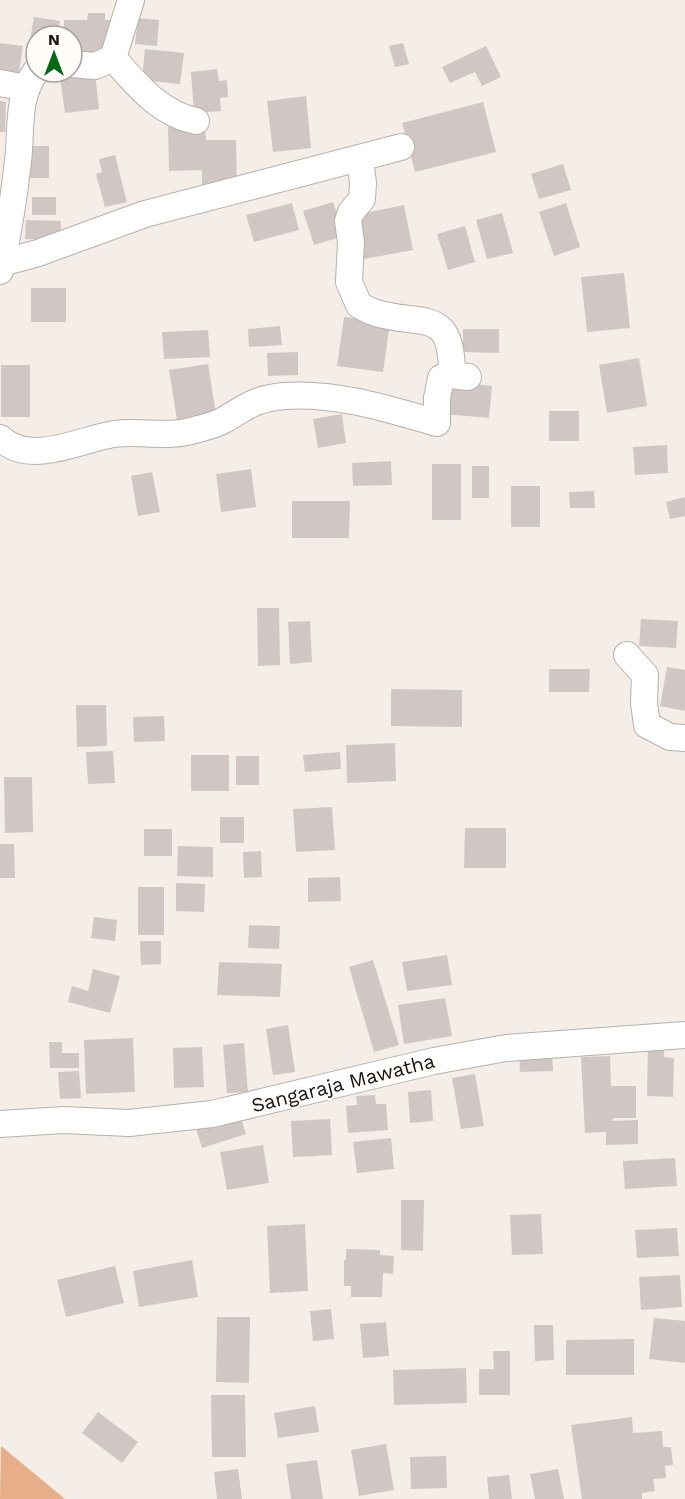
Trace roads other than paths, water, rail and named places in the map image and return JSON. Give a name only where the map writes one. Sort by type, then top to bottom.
[{"type":"street","points":[[84,65],[95,66],[113,58],[131,0]]},
{"type":"street","points":[[113,58],[132,80],[158,104],[171,113],[196,121]]},
{"type":"street","points":[[0,83],[24,81]]},
{"type":"street","points":[[1,267],[19,159],[21,110],[30,84]]},
{"type":"street","points":[[1,267],[145,214],[401,147]]},
{"type":"street","points":[[0,438],[17,449],[41,450],[63,448],[114,434],[189,432],[220,422],[243,406],[266,398],[287,396],[370,404],[437,423],[437,398],[441,378],[460,376],[446,335],[434,325],[417,319],[375,313],[359,305],[350,282],[351,242],[348,221],[351,212],[362,199],[360,159]]},
{"type":"street","points":[[627,655],[645,675],[644,704],[647,725],[670,737],[685,738]]},
{"type":"street","name":"Sangaraja Mawatha","points":[[0,1124],[64,1120],[129,1123],[212,1114],[434,1061],[506,1048],[685,1035]]}]
